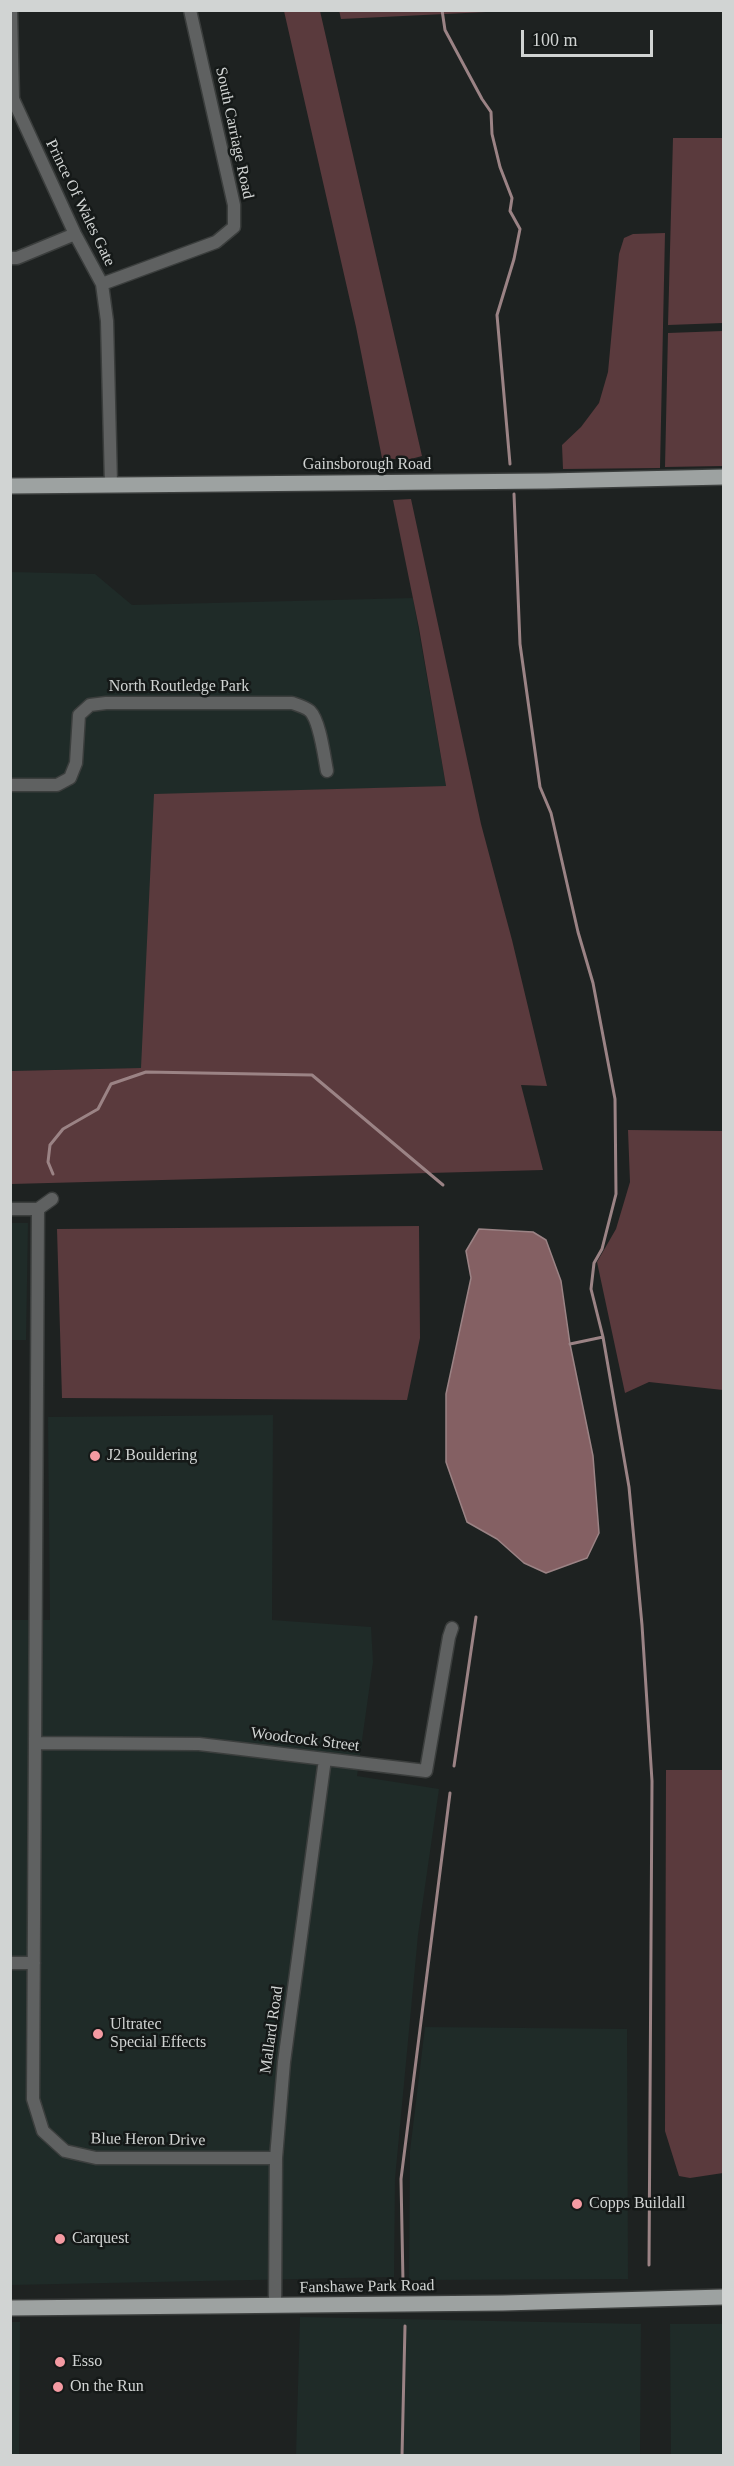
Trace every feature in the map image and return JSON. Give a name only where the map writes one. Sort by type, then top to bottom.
[{"type":"main road","name":"Gainsborough Road","points":[[10,486],[501,482],[723,477]]},
{"type":"main road","name":"Fanshawe Park Road","points":[[10,2308],[377,2305],[723,2297]]},
{"type":"street","name":"Prince Of Wales Gate","points":[[11,10],[12,99],[75,234],[102,284],[106,321],[111,484]]},
{"type":"street","name":"South Carriage Road","points":[[102,284],[216,242],[234,227],[234,205],[190,10]]},
{"type":"street","points":[[10,258],[17,258],[75,234]]},
{"type":"street","name":"North Routledge Park","points":[[10,785],[57,785],[70,778],[76,763],[79,715],[90,705],[106,704],[292,703],[312,713],[317,724],[327,771]]},
{"type":"street","points":[[10,1209],[38,1209],[52,1199]]},
{"type":"street","name":"Blue Heron Drive","points":[[38,1209],[33,2099],[43,2132],[65,2151],[96,2158],[276,2158]]},
{"type":"street","name":"Woodcock Street","points":[[35,1743],[199,1744],[426,1771],[448,1638],[452,1628]]},
{"type":"street","name":"Mallard Road","points":[[275,2306],[276,2158],[284,2062],[325,1759]]},
{"type":"street","points":[[10,1963],[34,1963]]},
{"type":"shaded area","points":[[339,10],[507,10],[507,11],[341,19]]},
{"type":"shaded area","points":[[284,11],[320,11],[422,456],[407,460],[382,458],[356,327]]},
{"type":"shaded area","points":[[673,138],[723,138],[723,323],[668,325]]},
{"type":"shaded area","points":[[665,233],[660,468],[563,469],[562,445],[581,427],[599,403],[608,372],[619,254],[624,238],[633,234]]},
{"type":"shaded area","points":[[723,331],[723,466],[665,467],[668,333]]},
{"type":"shaded area","points":[[411,499],[481,824],[547,1086],[521,1085],[543,1170],[11,1184],[11,1071],[141,1068],[154,794],[446,786],[419,628],[393,500]]},
{"type":"shaded area","points":[[11,572],[95,574],[132,605],[413,598],[446,786],[155,795],[142,1068],[11,1071]]},
{"type":"shaded area","points":[[628,1130],[723,1131],[723,1390],[649,1382],[625,1393],[597,1262],[616,1229],[630,1182]]},
{"type":"shaded area","points":[[11,1223],[28,1223],[26,1340],[11,1340]]},
{"type":"shaded area","points":[[419,1226],[420,1338],[407,1400],[62,1398],[57,1229]]},
{"type":"shaded area","points":[[479,1229],[533,1232],[546,1240],[561,1281],[570,1344],[593,1456],[599,1533],[587,1558],[546,1573],[524,1563],[497,1539],[467,1522],[446,1462],[446,1394],[471,1278],[466,1251]]},
{"type":"shaded area","points":[[273,1415],[272,1620],[371,1627],[373,1662],[357,1776],[439,1789],[418,1935],[395,2179],[394,2277],[11,2285],[10,1620],[50,1620],[48,1417]]},
{"type":"shaded area","points":[[666,1770],[723,1770],[723,2173],[690,2178],[679,2176],[665,2131]]},
{"type":"shaded area","points":[[425,2027],[627,2029],[628,2279],[409,2280],[410,2151]]},
{"type":"shaded area","points":[[300,2317],[641,2324],[640,2455],[296,2455]]},
{"type":"shaded area","points":[[11,2322],[20,2322],[19,2455],[11,2455]]},
{"type":"shaded area","points":[[670,2324],[723,2324],[723,2455],[671,2455]]},
{"type":"waterway","points":[[442,10],[445,30],[491,112],[492,134],[500,167],[512,198],[510,211],[520,229],[514,259],[497,315],[510,464]]},
{"type":"waterway","points":[[514,494],[520,644],[540,787],[551,813],[578,932],[593,983],[615,1099],[616,1194],[602,1249],[594,1263],[591,1289],[603,1337],[629,1487],[642,1625],[652,1781],[649,2265]]},
{"type":"waterway","points":[[53,1174],[48,1162],[50,1145],[63,1129],[98,1109],[111,1084],[146,1072],[312,1075],[443,1185]]},
{"type":"waterway","points":[[570,1344],[603,1337]]},
{"type":"waterway","points":[[454,1766],[476,1617]]},
{"type":"waterway","points":[[403,2282],[401,2179],[450,1793]]},
{"type":"waterway","points":[[402,2456],[405,2326]]},
{"type":"place","name":"J2 Bouldering","points":[[95,1456]]},
{"type":"place","name":"Ultratec Special Effects","points":[[98,2034]]},
{"type":"place","name":"Copps Buildall","points":[[577,2204]]},
{"type":"place","name":"Carquest","points":[[60,2239]]},
{"type":"place","name":"Esso","points":[[60,2362]]},
{"type":"place","name":"On the Run","points":[[58,2387]]}]
